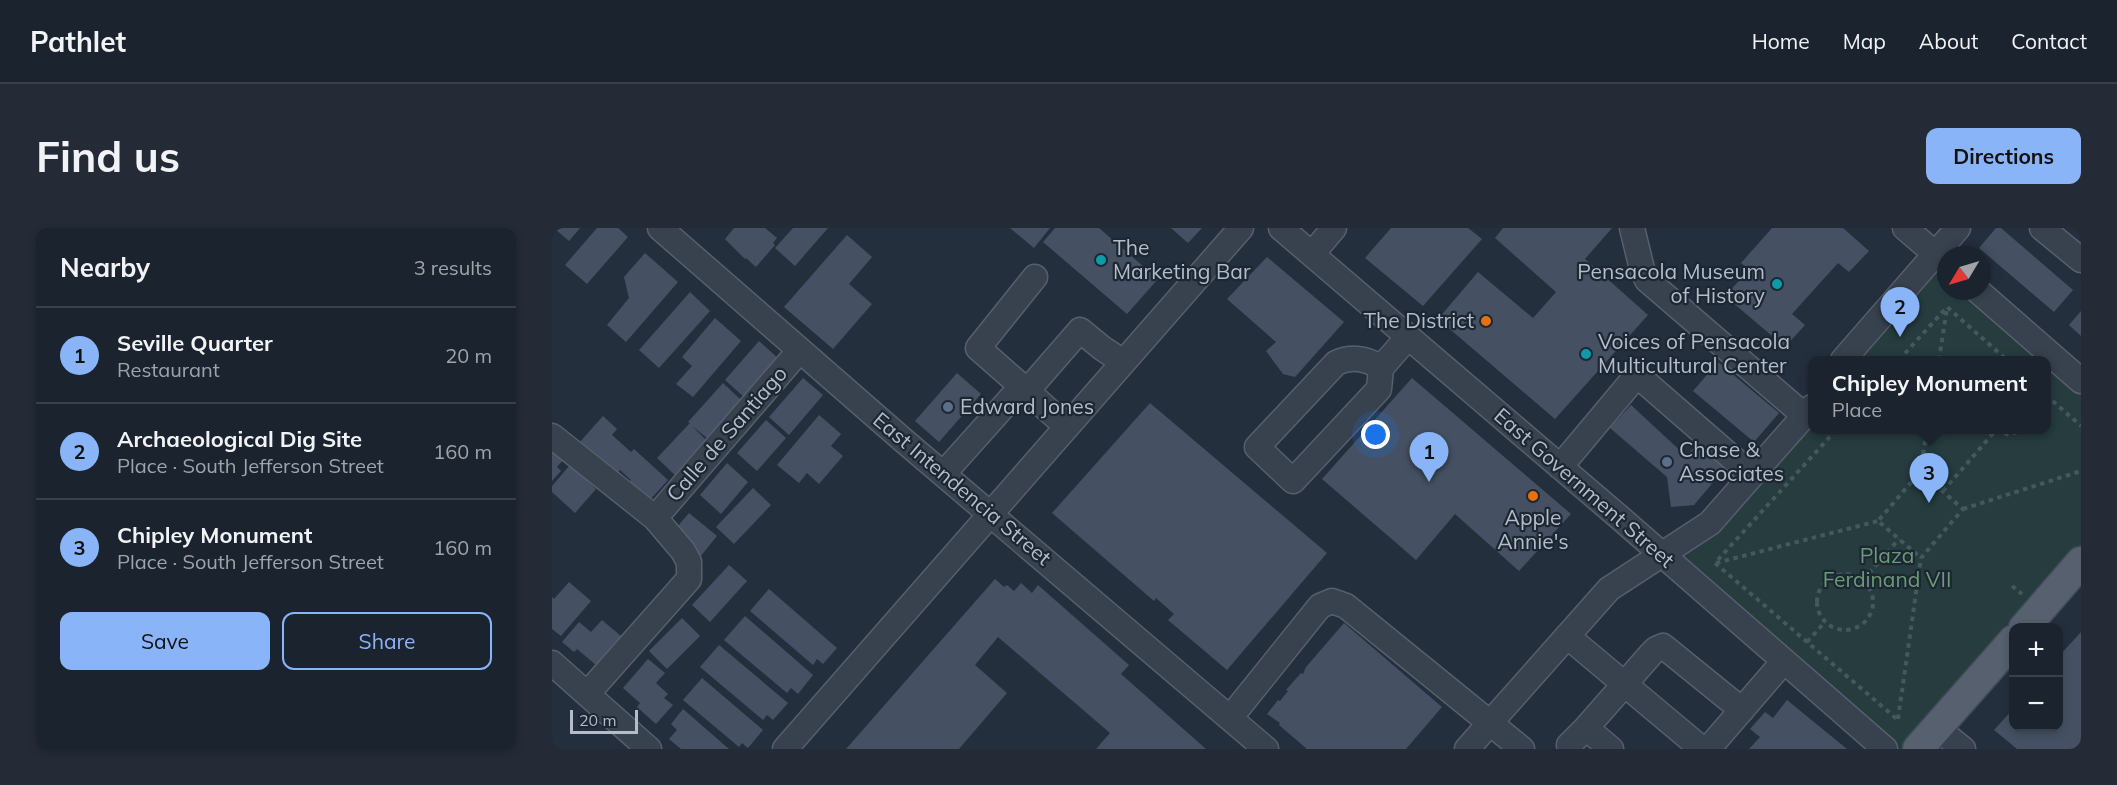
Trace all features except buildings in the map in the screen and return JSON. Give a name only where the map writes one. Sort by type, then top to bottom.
[{"type":"main road","points":[[2028,623],[2081,562]]},
{"type":"main road","points":[[1927,738],[2009,644]]},
{"type":"street","name":"East Intendencia Street","points":[[660,228],[1266,749]]},
{"type":"street","points":[[785,749],[1241,228]]},
{"type":"street","name":"East Government Street","points":[[1281,228],[1886,749]]},
{"type":"street","points":[[1312,254],[1334,228]]},
{"type":"street","points":[[1467,749],[1609,589],[1710,523],[1808,411],[1647,280],[1632,228]]},
{"type":"street","points":[[1905,228],[1937,256]]},
{"type":"street","points":[[1948,246],[1958,228]]},
{"type":"street","points":[[2042,228],[2081,260]]},
{"type":"street","points":[[1847,356],[1937,263]]},
{"type":"street","points":[[1035,277],[978,348],[1066,427]]},
{"type":"street","points":[[1988,300],[2081,381]]},
{"type":"street","points":[[944,473],[1080,330],[1123,362]]},
{"type":"street","points":[[1381,368],[1372,362],[1358,359],[1344,359],[1336,363],[1257,447],[1293,482],[1379,389],[1381,368],[1408,337]]},
{"type":"street","name":"Calle de Santiago","points":[[655,518],[800,350]]},
{"type":"street","points":[[1560,467],[1638,375],[1752,476]]},
{"type":"street","points":[[552,436],[655,518],[683,551],[689,562],[689,579],[588,693]]},
{"type":"street","points":[[1230,718],[1320,606],[1332,601],[1346,606],[1522,749]]},
{"type":"street","points":[[1567,636],[1702,749]]},
{"type":"street","points":[[1569,746],[1656,649],[1663,646],[1742,710]]},
{"type":"street","points":[[1708,749],[1784,662]]},
{"type":"street","points":[[552,663],[649,749]]},
{"type":"street","points":[[1586,728],[1611,749]]},
{"type":"street","points":[[1927,738],[1963,749]]},
{"type":"path","points":[[1903,356],[1947,307]]},
{"type":"path","points":[[1940,356],[1947,307]]},
{"type":"path","points":[[1947,307],[2002,356]]},
{"type":"path","points":[[2051,399],[2081,426]]},
{"type":"path","points":[[1715,563],[1831,434]]},
{"type":"path","points":[[1715,563],[1878,521],[1920,472],[1926,434]]},
{"type":"path","points":[[1942,491],[1992,434]]},
{"type":"path","points":[[1715,563],[1898,720],[1921,558],[1963,509],[2081,471]]},
{"type":"path","points":[[1920,472],[1963,509]]},
{"type":"path","points":[[1878,521],[1921,558]]},
{"type":"path","points":[[1863,580],[1899,539]]},
{"type":"path","points":[[1845,573],[1863,580],[1869,587],[1874,604],[1866,621],[1859,627],[1842,630],[1825,622],[1817,605],[1817,596],[1827,580],[1845,573]]},
{"type":"path","points":[[1807,642],[1825,622]]},
{"type":"green space","name":"Plaza Ferdinand VII","points":[[1935,254],[1937,256],[1937,300],[1988,300],[2081,381],[2081,562],[2028,623],[2009,623],[2009,645],[1918,749],[1885,749],[1660,554],[1710,523],[1808,412],[1808,434],[2051,434],[2051,356],[1846,356]]},
{"type":"place","name":"The Marketing Bar","points":[[1101,260]]},
{"type":"place","name":"Pensacola Museum of History","points":[[1777,284]]},
{"type":"place","name":"The District","points":[[1486,321]]},
{"type":"place","name":"Archaeological Dig Site","points":[[1900,337]]},
{"type":"place","name":"Voices of Pensacola Multicultural Center","points":[[1586,354]]},
{"type":"place","name":"Edward Jones","points":[[948,407]]},
{"type":"place","name":"Chase & Associates","points":[[1667,462]]},
{"type":"place","name":"Seville Quarter","points":[[1429,482]]},
{"type":"place","name":"Apple Annie's","points":[[1533,496]]},
{"type":"place","name":"Chipley Monument","points":[[1929,503]]}]
